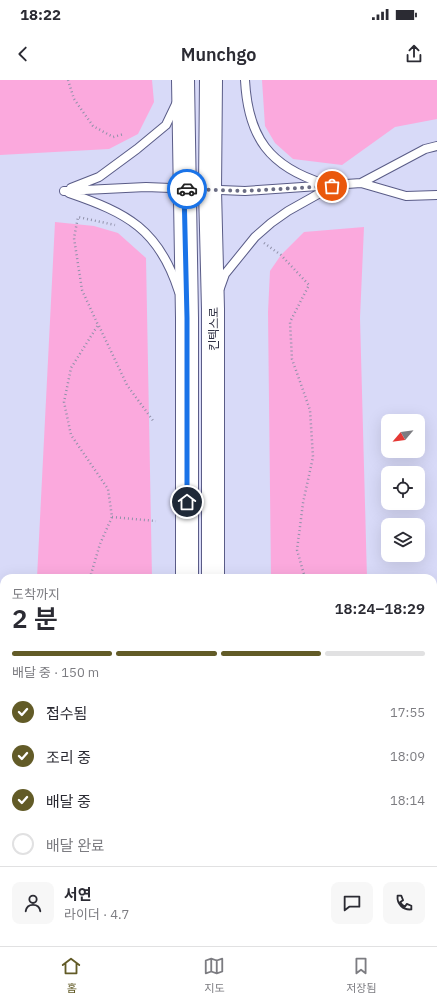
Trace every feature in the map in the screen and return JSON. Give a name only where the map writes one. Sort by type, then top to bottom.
[{"type":"main road","name":"킨텍스로","points":[[211,80],[210,190],[213,309],[212,574]]},
{"type":"main road","points":[[183,84],[187,318],[187,574]]},
{"type":"lane","points":[[246,80],[249,112],[254,129],[265,149],[283,165],[305,178],[332,186]]},
{"type":"lane","points":[[64,191],[99,177],[166,125],[183,84]]},
{"type":"lane","points":[[361,183],[425,149],[437,146]]},
{"type":"lane","points":[[64,191],[146,187],[245,191],[361,183],[406,196],[437,195]]},
{"type":"lane","points":[[213,309],[225,274],[255,237],[270,223],[288,211],[332,186]]},
{"type":"lane","points":[[64,191],[98,203],[132,220],[158,247],[174,278],[187,318]]},
{"type":"path","points":[[68,80],[74,99],[93,126],[113,137],[124,134]]},
{"type":"path","points":[[120,227],[78,217],[74,238],[82,290],[127,385],[154,422]]},
{"type":"path","points":[[263,243],[281,255],[309,285],[290,322],[292,359],[310,410],[314,457],[303,502],[296,550],[304,574]]},
{"type":"path","points":[[91,574],[100,544],[112,516],[108,489],[71,435],[64,402],[71,368],[98,325]]},
{"type":"path","points":[[112,516],[156,521]]},
{"type":"shaded area","points":[[0,80],[152,80],[154,102],[138,134],[109,149],[0,155]]},
{"type":"shaded area","points":[[262,80],[437,80],[437,119],[395,127],[342,165],[293,159],[275,143],[265,126]]},
{"type":"shaded area","points":[[55,222],[94,226],[118,233],[146,258],[152,574],[37,574]]},
{"type":"shaded area","points":[[364,227],[360,318],[367,574],[271,574],[268,312],[270,271],[281,255],[304,232]]},
{"type":"way so far","points":[[187,189],[245,191],[332,186]]},
{"type":"route","points":[[187,189],[184,189],[187,318],[187,502]]}]
